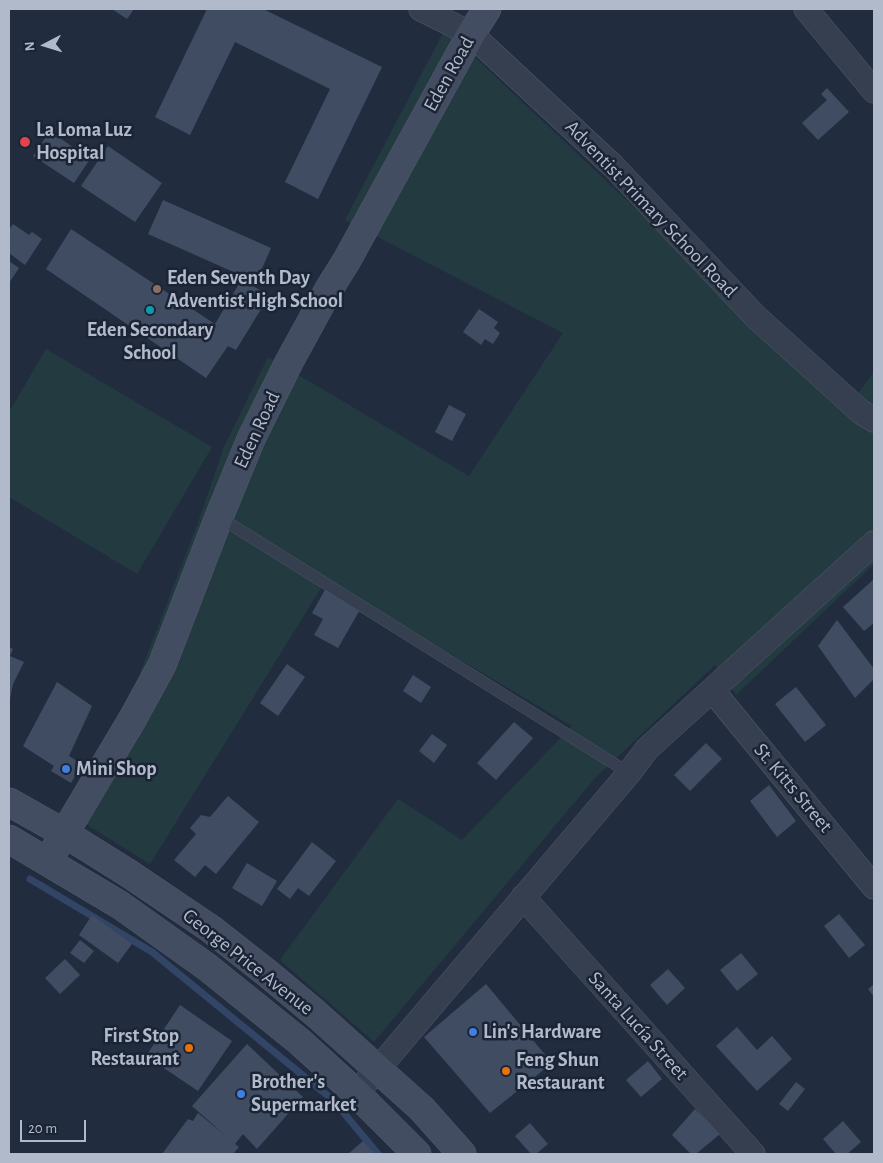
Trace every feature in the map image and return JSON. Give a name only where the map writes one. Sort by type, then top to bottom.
[{"type":"main road","name":"Eden Road","points":[[48,861],[133,718],[162,665],[251,439],[289,362],[471,34],[487,9]]},
{"type":"main road","name":"George Price Avenue","points":[[9,802],[64,832],[212,929],[308,1008],[422,1109],[462,1154]]},
{"type":"main road","name":"George Price Avenue","points":[[9,839],[120,905],[207,967],[300,1042],[356,1093],[416,1154]]},
{"type":"street","name":"Adventist Primary School Road","points":[[421,9],[471,34],[613,166],[756,317],[861,412],[874,420]]},
{"type":"street","points":[[806,9],[874,91]]},
{"type":"street","points":[[356,1093],[629,773],[647,748],[874,543]]},
{"type":"street","name":"St. Kitts Street","points":[[712,690],[874,887]]},
{"type":"street","name":"Santa Lucía Street","points":[[523,897],[753,1154]]},
{"type":"lane","points":[[219,517],[629,773]]},
{"type":"green space","points":[[445,29],[847,408],[874,372],[874,564],[736,695],[715,665],[594,779],[374,1042],[280,960],[398,799],[462,840],[572,726],[326,580],[150,864],[68,813],[154,683],[140,673],[196,528],[224,447],[268,357],[469,476],[563,333],[345,220]]},
{"type":"green space","points":[[46,349],[212,447],[137,574],[9,497],[9,412]]},
{"type":"building","points":[[112,9],[134,9],[127,19]]},
{"type":"building","points":[[207,9],[263,9],[382,67],[318,199],[285,182],[330,89],[235,42],[190,135],[155,117]]},
{"type":"building","points":[[827,88],[849,112],[818,140],[802,123],[827,100],[821,94]]},
{"type":"building","points":[[50,131],[90,159],[74,183],[33,156]]},
{"type":"building","points":[[108,146],[162,183],[135,222],[81,186]]},
{"type":"building","points":[[163,200],[271,248],[256,282],[148,234]]},
{"type":"building","points":[[13,224],[29,235],[32,232],[42,239],[25,265],[9,253],[9,230]]},
{"type":"building","name":"Eden Secondary School","points":[[71,229],[215,324],[242,279],[269,296],[236,350],[228,346],[206,378],[46,269]]},
{"type":"building","points":[[9,261],[19,268],[9,283]]},
{"type":"building","points":[[479,309],[498,322],[494,328],[500,333],[493,344],[485,339],[481,345],[463,332]]},
{"type":"building","points":[[449,405],[466,414],[452,441],[435,432]]},
{"type":"building","points":[[874,579],[874,623],[864,631],[843,607]]},
{"type":"building","points":[[326,588],[361,608],[338,648],[314,635],[323,619],[312,613]]},
{"type":"building","points":[[837,620],[874,669],[874,679],[855,698],[818,646]]},
{"type":"building","points":[[9,647],[13,649],[10,656],[24,662],[13,684],[9,704]]},
{"type":"building","points":[[287,664],[305,677],[278,716],[260,703]]},
{"type":"building","points":[[413,675],[431,687],[421,703],[403,691]]},
{"type":"building","points":[[57,682],[92,706],[69,756],[82,764],[71,783],[51,771],[54,766],[23,746]]},
{"type":"building","points":[[796,687],[826,725],[805,742],[775,704]]},
{"type":"building","points":[[514,722],[533,738],[496,780],[477,763]]},
{"type":"building","points":[[432,734],[447,745],[434,763],[419,751]]},
{"type":"building","points":[[706,743],[722,759],[690,791],[674,775]]},
{"type":"building","points":[[769,785],[796,821],[777,837],[750,801]]},
{"type":"building","points":[[228,796],[259,822],[216,874],[205,865],[195,877],[174,860],[196,834],[190,828],[201,815],[210,817]]},
{"type":"building","points":[[312,842],[336,861],[309,896],[298,888],[290,899],[277,889]]},
{"type":"building","points":[[247,863],[277,881],[262,906],[232,888]]},
{"type":"building","points":[[839,914],[865,945],[849,958],[824,926]]},
{"type":"building","points":[[92,915],[132,944],[118,963],[79,935]]},
{"type":"building","points":[[80,940],[94,951],[84,963],[70,953]]},
{"type":"building","points":[[741,953],[758,974],[737,991],[720,970]]},
{"type":"building","points":[[65,959],[80,975],[60,994],[45,978]]},
{"type":"building","points":[[668,969],[685,988],[667,1005],[650,985]]},
{"type":"building","points":[[486,984],[552,1063],[490,1113],[424,1037]]},
{"type":"building","points":[[874,984],[874,997],[868,989]]},
{"type":"building","name":"First Stop Restaurant","points":[[180,1005],[232,1041],[198,1091],[146,1056]]},
{"type":"building","points":[[737,1027],[757,1050],[772,1036],[792,1059],[757,1091],[716,1046]]},
{"type":"building","points":[[247,1044],[303,1097],[257,1149],[243,1134],[235,1144],[239,1147],[233,1154],[162,1154],[188,1119],[193,1121],[198,1113],[226,1136],[192,1106]]},
{"type":"building","points":[[648,1061],[662,1079],[641,1097],[626,1080]]},
{"type":"building","points":[[796,1082],[805,1089],[788,1111],[779,1104]]},
{"type":"building","points":[[695,1109],[720,1134],[696,1154],[691,1154],[672,1135]]},
{"type":"building","points":[[843,1121],[861,1142],[847,1154],[836,1154],[823,1139]]},
{"type":"building","points":[[530,1123],[548,1144],[536,1154],[531,1154],[515,1136]]},
{"type":"building","points":[[363,1141],[375,1154],[348,1154]]},
{"type":"waterway","points":[[30,879],[152,952],[333,1100],[378,1154]]},
{"type":"place","name":"La Loma Luz Hospital","points":[[25,142]]},
{"type":"place","name":"Eden Seventh Day Adventist High School","points":[[157,289]]},
{"type":"place","name":"Eden Secondary School","points":[[150,310]]},
{"type":"place","name":"Mini Shop","points":[[66,769]]},
{"type":"place","name":"Lin's Hardware","points":[[473,1032]]},
{"type":"place","name":"First Stop Restaurant","points":[[189,1048]]},
{"type":"place","name":"Feng Shun Restaurant","points":[[506,1071]]},
{"type":"place","name":"Brother's Supermarket","points":[[241,1094]]}]
